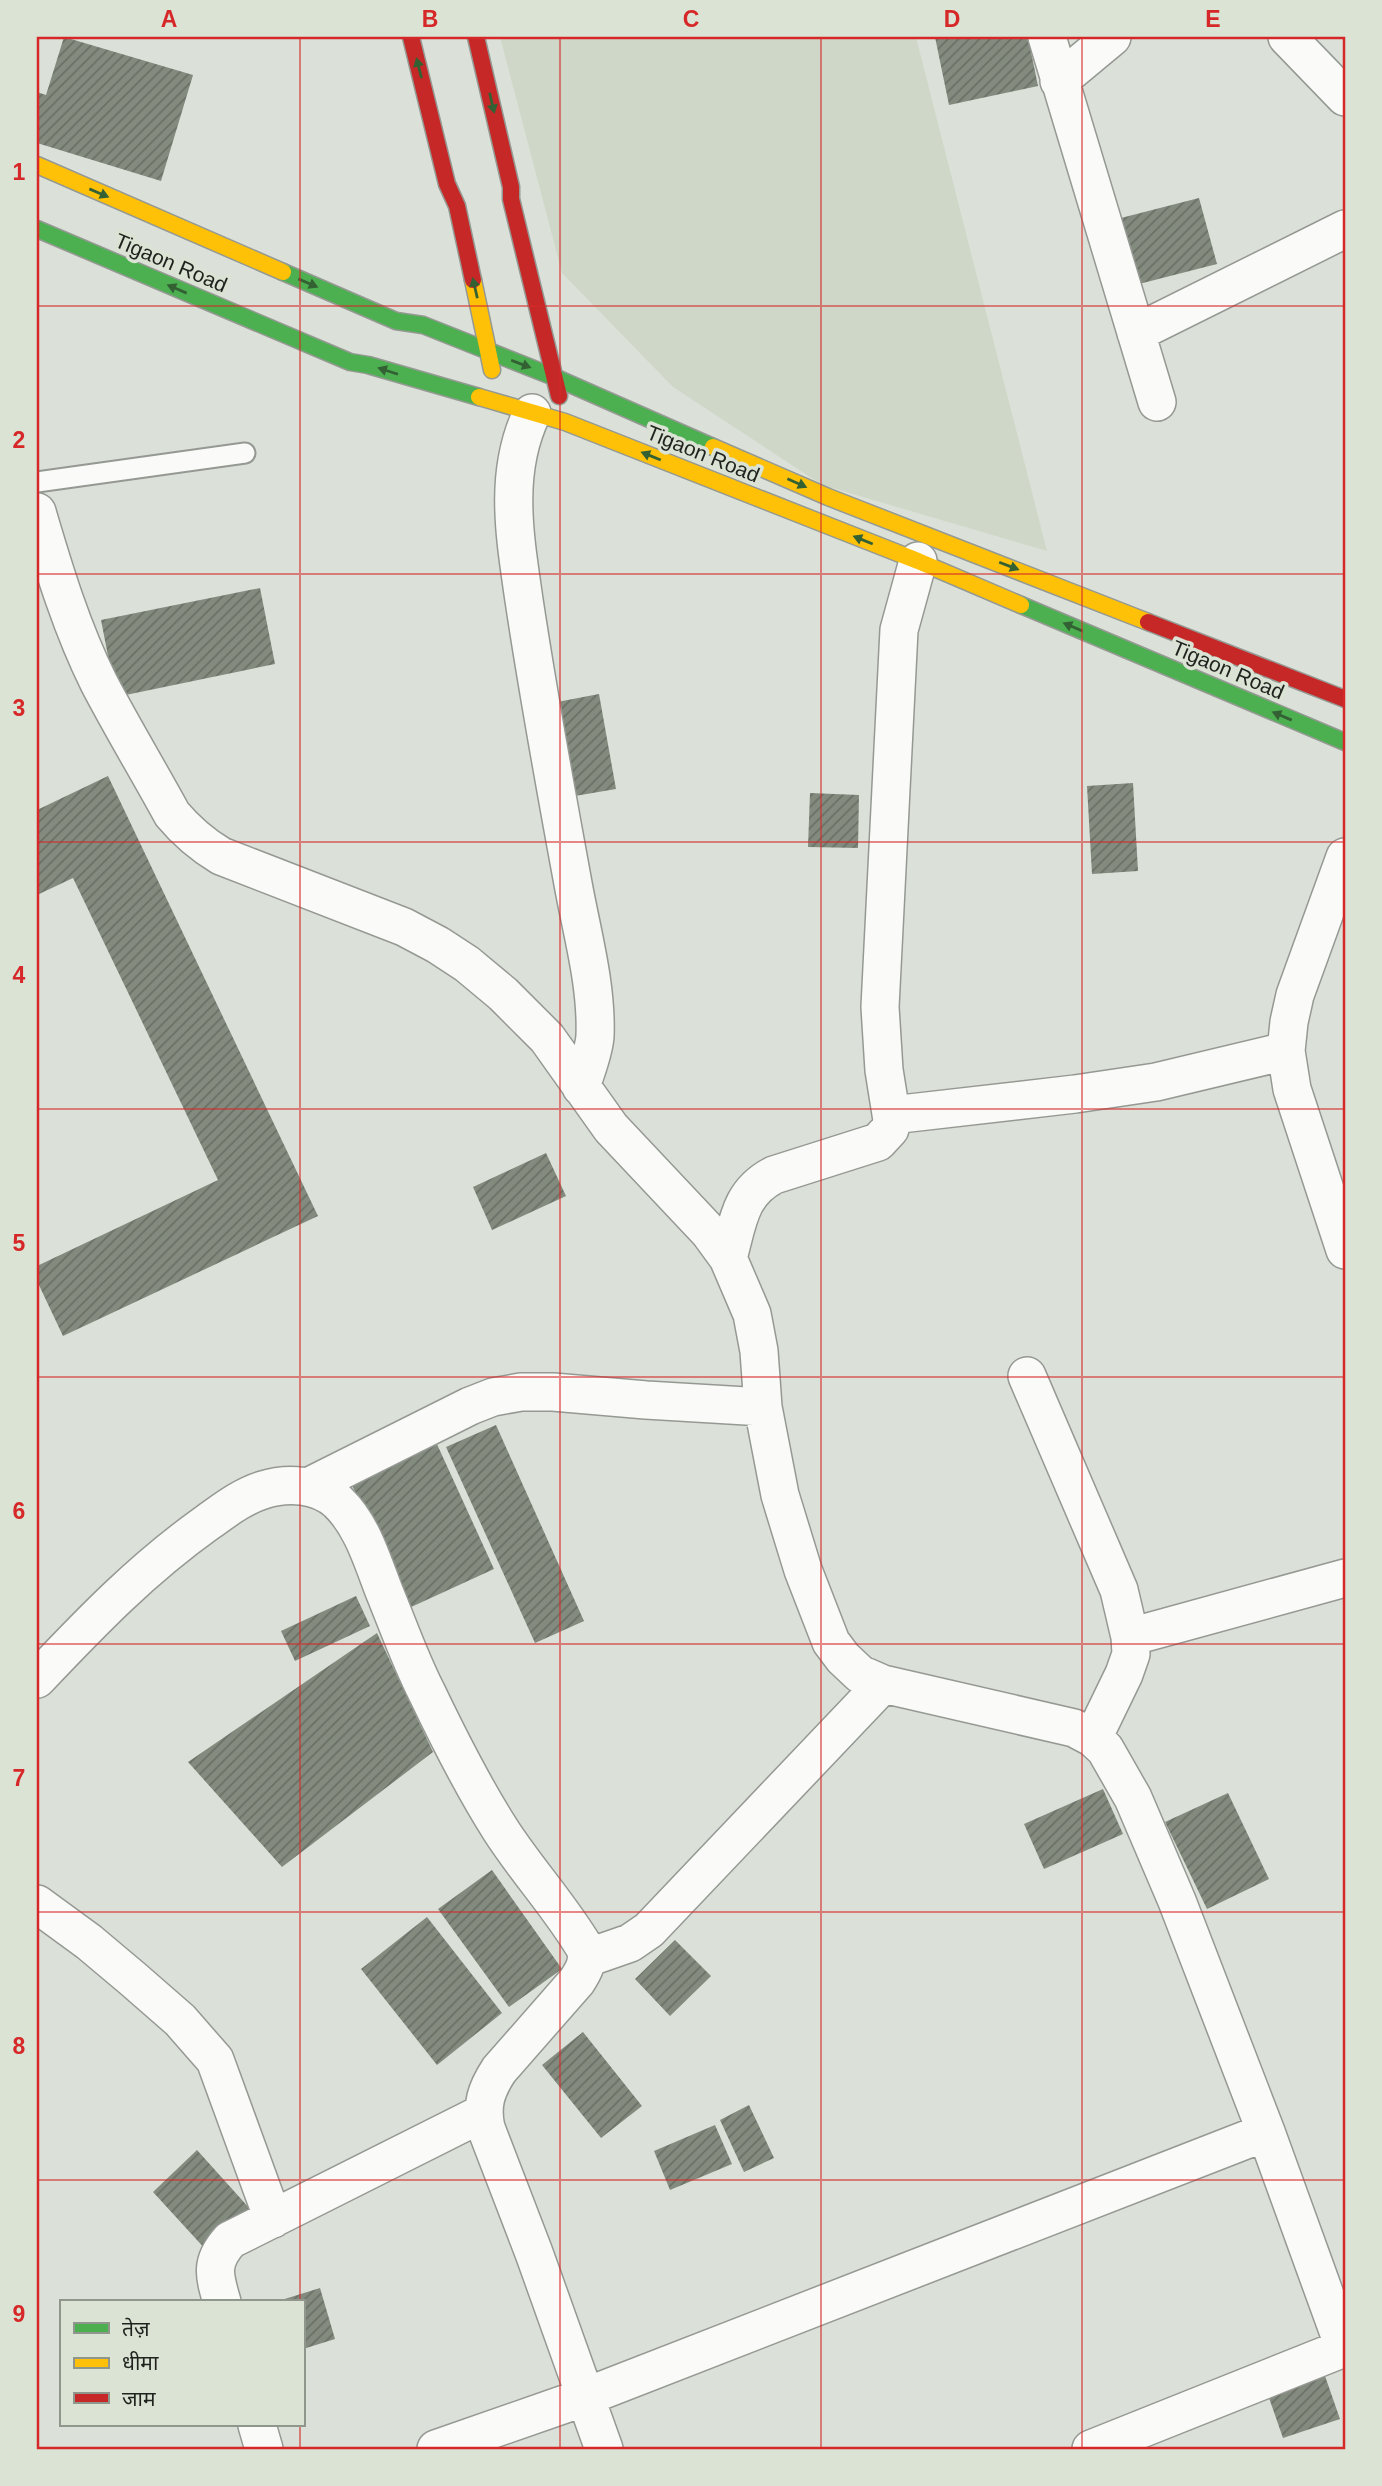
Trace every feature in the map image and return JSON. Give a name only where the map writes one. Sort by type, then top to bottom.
[{"type":"street","points":[[411,37],[447,184],[457,206],[490,352],[497,403]]},
{"type":"street","points":[[476,37],[554,377],[548,417],[523,430],[512,494],[514,535],[537,690],[592,983],[595,1038],[581,1087]]},
{"type":"street","points":[[1047,37],[1157,402]]},
{"type":"street","points":[[1059,81],[1112,37]]},
{"type":"street","points":[[1287,37],[1345,97]]},
{"type":"street","name":"Tigaon Road","points":[[37,166],[396,321],[423,325],[458,338],[828,497],[1345,699]]},
{"type":"street","name":"Tigaon Road","points":[[37,229],[350,362],[548,417],[918,561],[1345,742]]},
{"type":"street","points":[[1136,333],[1345,229]]},
{"type":"street","points":[[37,512],[78,632],[99,681],[172,814],[185,830],[221,856],[404,927],[467,964],[503,994],[547,1038],[611,1128],[709,1232],[728,1258],[752,1314],[759,1351],[763,1407],[780,1495],[803,1570],[831,1642],[842,1658],[860,1674],[883,1684],[1074,1728],[1093,1738],[1117,1766],[1177,1901],[1266,2132],[1345,2349],[1091,2449]]},
{"type":"street","points":[[728,1258],[743,1205],[759,1182],[878,1142],[890,1129],[892,1115],[884,1070],[880,1007],[890,775],[900,631],[918,561]]},
{"type":"street","points":[[1345,857],[1295,995],[1286,1051],[1292,1090],[1345,1250]]},
{"type":"street","points":[[892,1115],[1156,1082],[1286,1051]]},
{"type":"street","points":[[1027,1376],[1119,1591],[1130,1637],[1130,1654],[1124,1674],[1093,1738]]},
{"type":"street","points":[[308,1486],[470,1406],[493,1397],[521,1392],[763,1407]]},
{"type":"street","points":[[37,1679],[108,1604],[153,1562],[230,1507],[261,1490],[288,1485],[308,1486],[325,1492],[349,1516],[365,1542],[414,1666],[464,1769],[500,1830],[586,1950],[585,1969],[577,1981],[489,2084],[483,2113],[486,2129],[604,2449]]},
{"type":"street","points":[[1130,1637],[1345,1578]]},
{"type":"street","points":[[587,1958],[630,1943],[649,1930],[883,1684]]},
{"type":"street","points":[[37,1904],[89,1942],[180,2020],[215,2060],[273,2219]]},
{"type":"street","points":[[221,2300],[215,2281],[214,2265],[220,2251],[230,2240],[483,2113]]},
{"type":"street","points":[[436,2449],[585,2397],[1266,2132]]},
{"type":"street","points":[[257,2426],[264,2449]]},
{"type":"lane","points":[[37,482],[245,453]]},
{"type":"shaded area","points":[[500,37],[916,37],[1047,551],[822,485],[673,387],[562,273]]},
{"type":"building","points":[[64,37],[193,75],[161,181],[37,143],[37,92],[46,95]]},
{"type":"building","points":[[935,37],[1028,37],[1038,86],[949,105]]},
{"type":"building","points":[[1199,198],[1217,264],[1135,285],[1117,219]]},
{"type":"building","points":[[260,588],[275,664],[116,697],[101,620]]},
{"type":"building","points":[[599,694],[616,789],[569,797],[552,703]]},
{"type":"building","points":[[108,776],[318,1216],[63,1336],[37,1281],[37,1266],[218,1180],[73,878],[37,895],[37,810]]},
{"type":"building","points":[[1133,783],[1138,871],[1092,874],[1087,786]]},
{"type":"building","points":[[810,793],[859,795],[858,848],[808,847]]},
{"type":"building","points":[[546,1153],[566,1196],[492,1230],[473,1187]]},
{"type":"building","points":[[496,1425],[584,1621],[535,1643],[446,1447]]},
{"type":"building","points":[[436,1442],[494,1569],[409,1608],[350,1481]]},
{"type":"building","points":[[356,1596],[370,1626],[295,1661],[281,1631]]},
{"type":"building","points":[[377,1633],[433,1752],[282,1867],[188,1762]]},
{"type":"building","points":[[1103,1789],[1123,1834],[1044,1869],[1024,1824]]},
{"type":"building","points":[[1228,1793],[1269,1879],[1207,1909],[1165,1822]]},
{"type":"building","points":[[492,1870],[562,1969],[509,2007],[438,1909]]},
{"type":"building","points":[[427,1917],[502,2013],[437,2065],[361,1969]]},
{"type":"building","points":[[675,1940],[711,1976],[670,2016],[635,1979]]},
{"type":"building","points":[[583,2032],[642,2106],[601,2138],[542,2065]]},
{"type":"building","points":[[749,2105],[774,2158],[744,2172],[720,2120]]},
{"type":"building","points":[[715,2125],[732,2164],[670,2190],[654,2151]]},
{"type":"building","points":[[197,2150],[251,2210],[207,2251],[153,2192]]},
{"type":"building","points":[[320,2288],[335,2339],[304,2349],[304,2300],[281,2300]]},
{"type":"building","points":[[1325,2376],[1340,2419],[1283,2438],[1268,2395]]},
{"type":"traffic: fast","points":[[37,229],[350,362],[479,397]]},
{"type":"traffic: fast","points":[[283,272],[396,321],[423,325],[554,377],[713,447]]},
{"type":"traffic: fast","points":[[1021,605],[1345,742]]},
{"type":"traffic: slow","points":[[37,165],[283,272]]},
{"type":"traffic: slow","points":[[473,280],[492,370]]},
{"type":"traffic: slow","points":[[479,397],[565,422],[918,561],[1021,605]]},
{"type":"traffic: slow","points":[[713,447],[828,497],[1148,622]]},
{"type":"traffic: jam","points":[[411,37],[447,184],[457,206],[473,280]]},
{"type":"traffic: jam","points":[[476,37],[511,187],[511,199],[559,396]]},
{"type":"traffic: jam","points":[[1148,622],[1345,699]]}]
